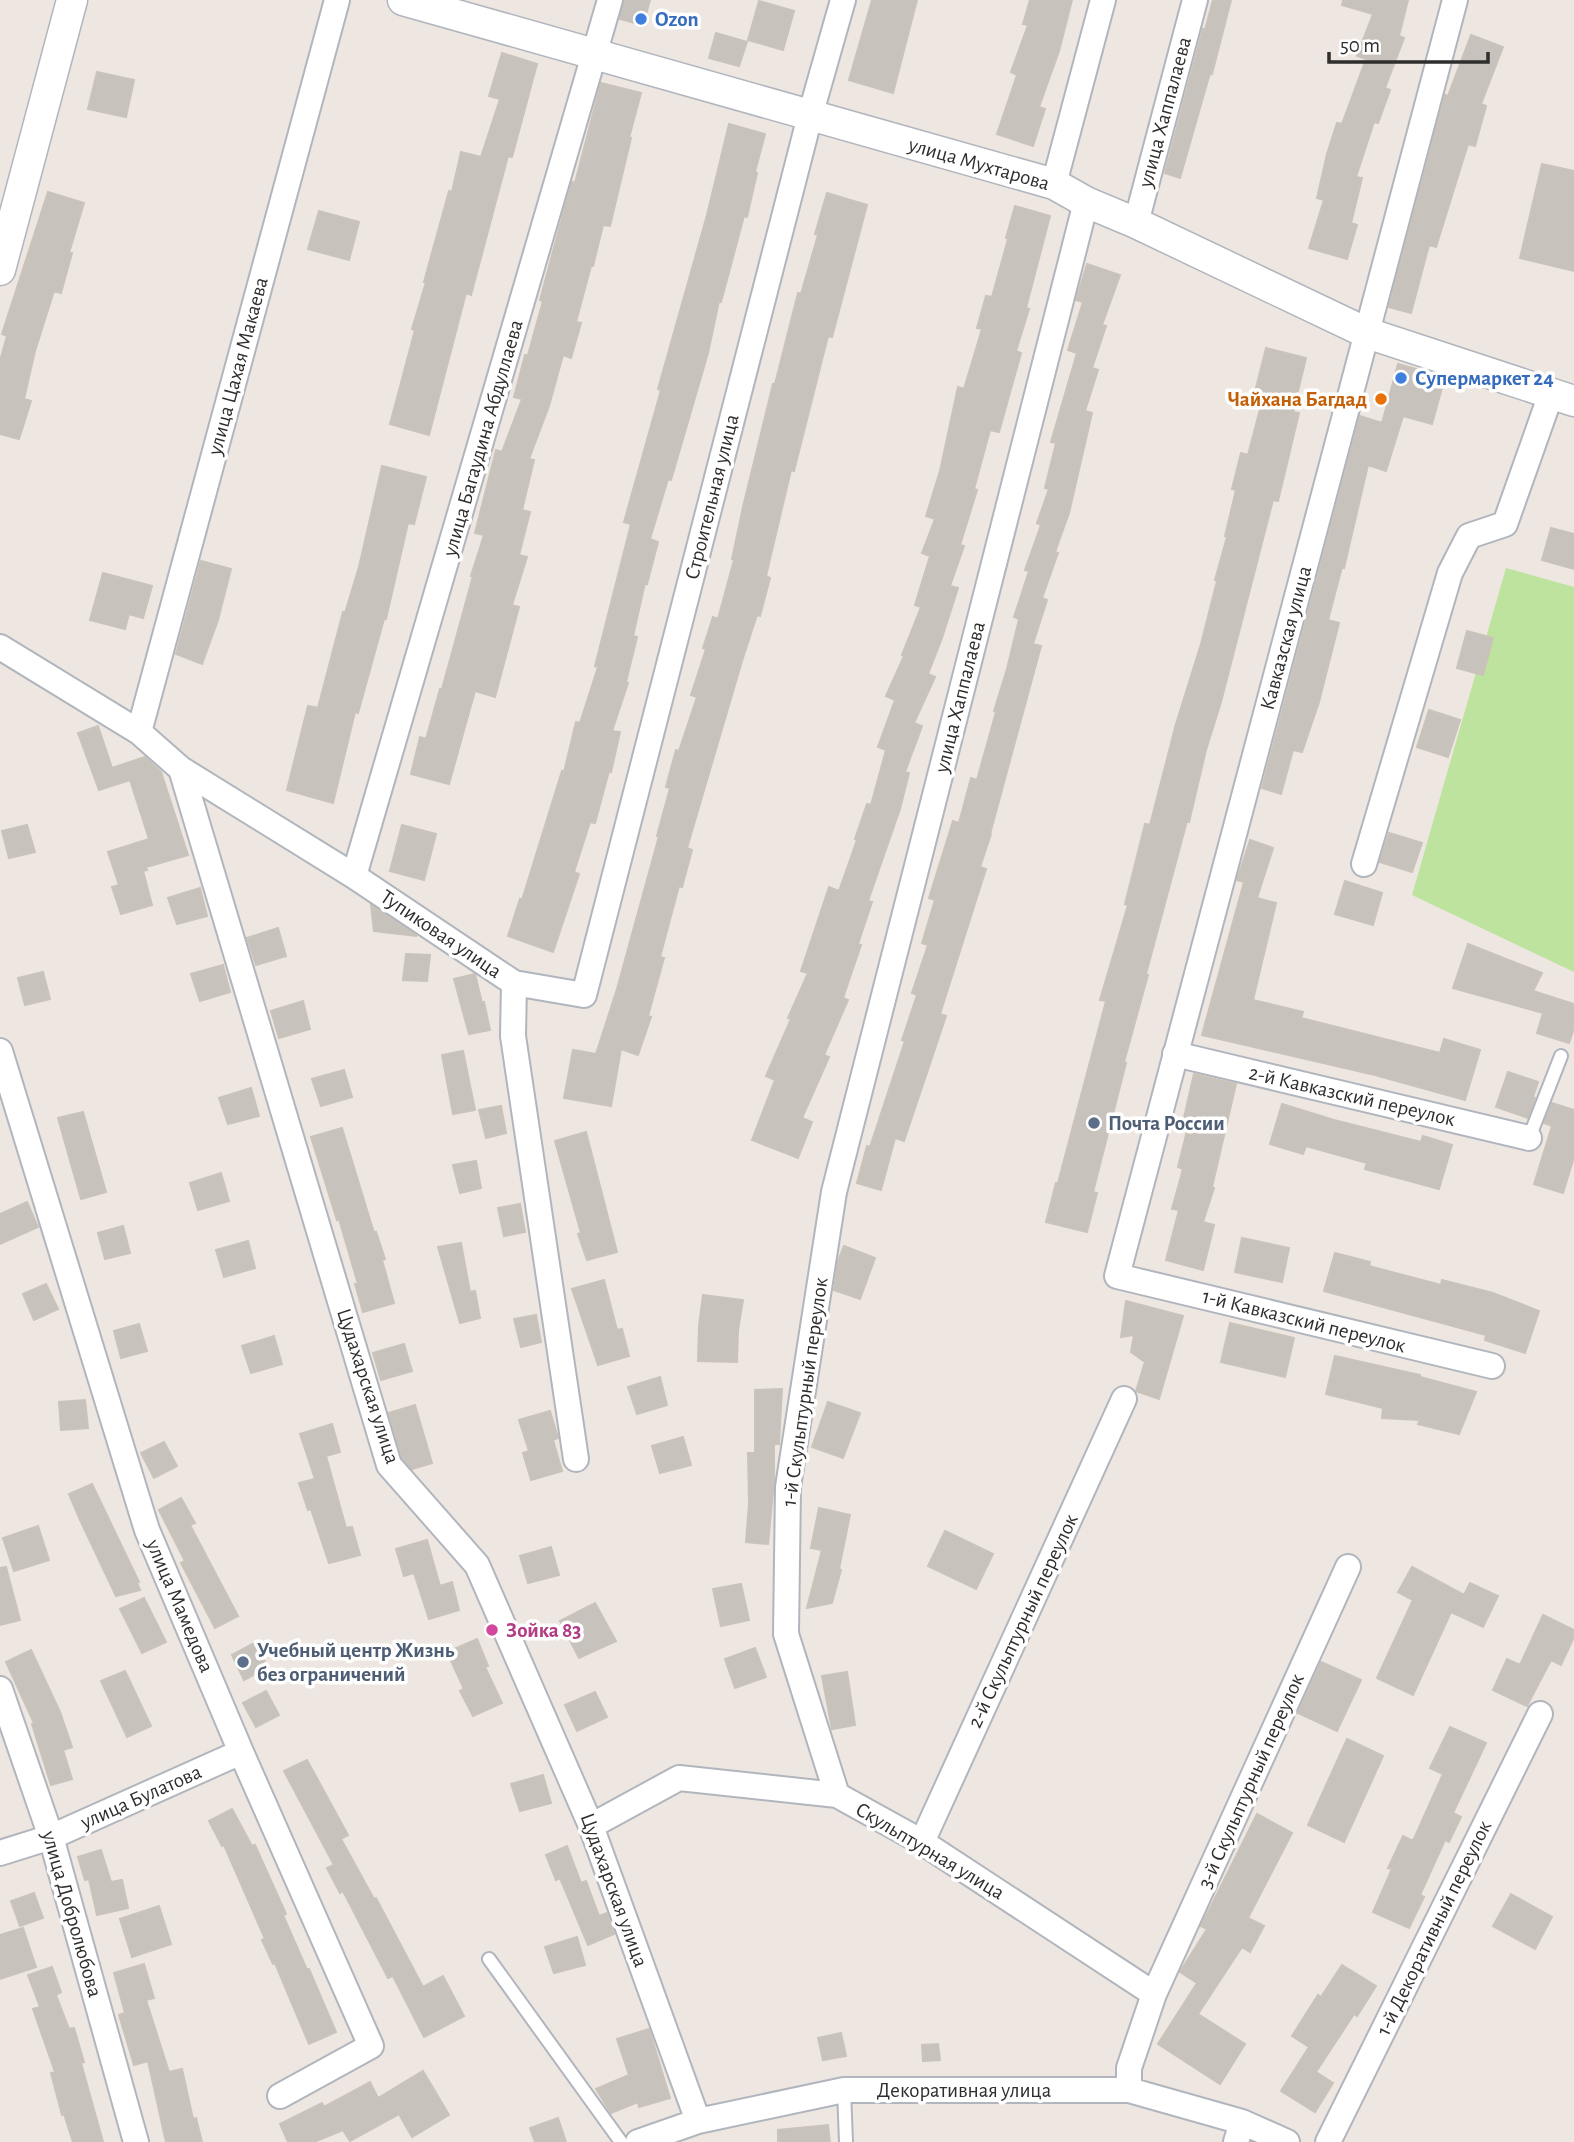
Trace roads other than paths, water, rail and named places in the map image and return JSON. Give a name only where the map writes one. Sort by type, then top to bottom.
[{"type":"street","points":[[0,270],[72,0]]},
{"type":"street","name":"улица Цахая Макаева","points":[[139,732],[337,0]]},
{"type":"street","name":"улица Мухтарова","points":[[403,0],[1054,184],[1086,202],[1367,333],[1562,398]]},
{"type":"street","name":"улица Багаудина Абдуллаева","points":[[354,876],[610,0]]},
{"type":"street","name":"Строительная улица","points":[[514,983],[584,995],[810,116],[843,0]]},
{"type":"street","points":[[1054,184],[1103,0]]},
{"type":"street","name":"улица Хаппалаева","points":[[1136,223],[1195,0]]},
{"type":"street","name":"Кавказская улица","points":[[1117,1276],[1455,0]]},
{"type":"street","name":"улица Хаппалаева","points":[[834,1192],[1086,202]]},
{"type":"street","points":[[1364,864],[1450,573],[1469,536],[1504,524],[1562,398]]},
{"type":"street","name":"Тупиковая улица","points":[[0,647],[139,732],[181,769],[354,876],[514,983],[513,1036],[576,1459]]},
{"type":"street","name":"Цудахарская улица","points":[[181,769],[389,1465],[477,1565],[591,1826],[698,2121]]},
{"type":"street","points":[[197,823],[234,802]]},
{"type":"street","name":"улица Мамедова","points":[[0,1051],[147,1530],[371,2046],[280,2096]]},
{"type":"street","name":"2-й Кавказский переулок","points":[[1175,1054],[1529,1138]]},
{"type":"street","name":"1-й Скульптурный переулок","points":[[834,1192],[788,1487],[786,1634],[837,1795]]},
{"type":"street","name":"1-й Кавказский переулок","points":[[1117,1276],[1492,1366]]},
{"type":"street","name":"2-й Скульптурный переулок","points":[[922,1842],[1124,1399]]},
{"type":"street","name":"3-й Скульптурный переулок","points":[[1154,1994],[1348,1567]]},
{"type":"street","name":"улица Добролюбова","points":[[0,1689],[51,1837],[136,2142]]},
{"type":"street","name":"1-й Декоративный переулок","points":[[1328,2142],[1540,1714]]},
{"type":"street","name":"улица Булатова","points":[[0,1853],[51,1837],[242,1752]]},
{"type":"street","name":"Скульптурная улица","points":[[591,1826],[679,1779],[837,1795],[922,1842],[1154,1994]]},
{"type":"street","points":[[1129,2090],[1129,2068],[1154,1994]]},
{"type":"street","name":"Декоративная улица","points":[[638,2142],[698,2121],[844,2090],[1129,2090],[1239,2132],[1287,2142]]},
{"type":"lane","points":[[1529,1138],[1561,1056]]},
{"type":"lane","points":[[489,1959],[621,2142]]},
{"type":"lane","points":[[844,2090],[846,2142]]},
{"type":"place","name":"Ozon","points":[[641,19]]},
{"type":"place","name":"Супермаркет 24","points":[[1401,378]]},
{"type":"place","name":"Чайхана Багдад","points":[[1381,399]]},
{"type":"place","name":"Почта России","points":[[1094,1123]]},
{"type":"place","name":"Зойка 83","points":[[492,1630]]},
{"type":"place","name":"Учебный центр Жизнь без ограничений","points":[[243,1662]]}]
